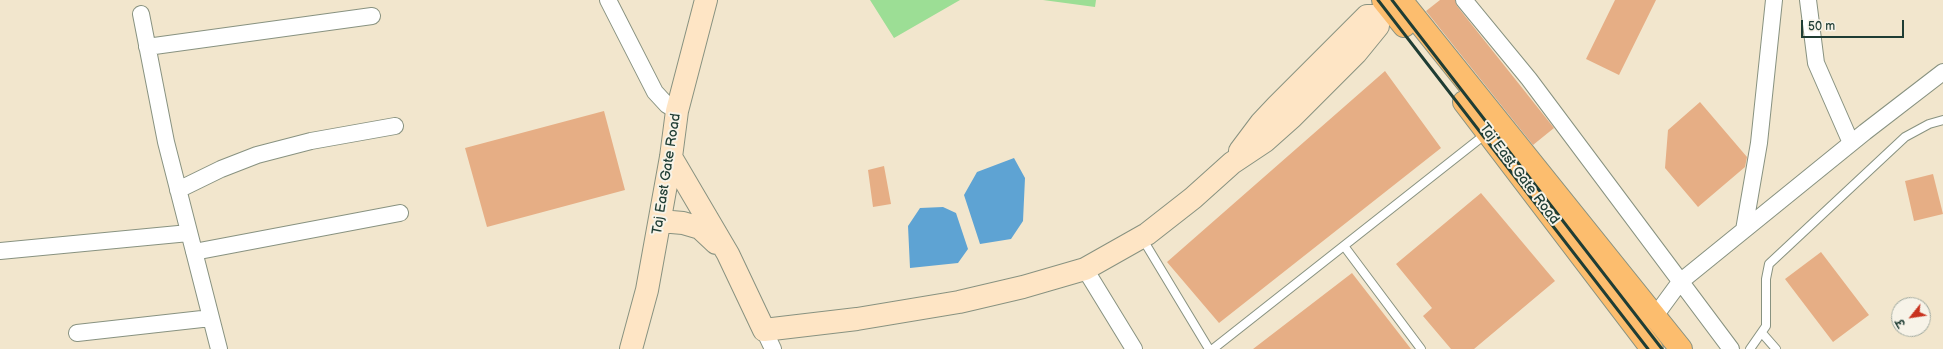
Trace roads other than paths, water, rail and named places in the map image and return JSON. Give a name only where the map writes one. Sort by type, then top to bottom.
[{"type":"main road","name":"Taj East Gate Road","points":[[631,349],[647,290],[671,157],[677,111],[706,0]]},
{"type":"main road","name":"Taj East Gate Road","points":[[1389,5],[1652,349]]},
{"type":"main road","points":[[671,157],[728,254],[769,340],[857,319],[959,302],[1022,287],[1085,269],[1142,237],[1193,198],[1232,163],[1265,140],[1313,96],[1361,47],[1378,26],[1389,5],[1655,316],[1681,349]]},
{"type":"main road","points":[[660,221],[683,223],[700,228],[728,254]]},
{"type":"street","points":[[608,0],[655,92],[666,105],[677,111]]},
{"type":"street","points":[[1464,0],[1529,79],[1731,349]]},
{"type":"street","points":[[1744,230],[1759,143],[1774,0]]},
{"type":"street","points":[[1808,0],[1816,63],[1851,143]]},
{"type":"street","points":[[141,14],[166,142],[219,349]]},
{"type":"street","points":[[147,47],[372,16]]},
{"type":"street","points":[[1655,316],[1680,282],[1851,143],[1943,72]]},
{"type":"street","points":[[178,190],[221,169],[257,155],[311,141],[395,126]]},
{"type":"street","points":[[194,252],[400,213]]},
{"type":"street","points":[[0,251],[189,233]]},
{"type":"street","points":[[1085,269],[1134,349]]},
{"type":"street","points":[[77,333],[211,318]]},
{"type":"lane","points":[[1750,349],[1766,326],[1766,279],[1769,264],[1905,137],[1929,124],[1943,120]]},
{"type":"lane","points":[[1213,349],[1487,133]]},
{"type":"lane","points":[[1142,237],[1209,349]]},
{"type":"lane","points":[[1344,246],[1421,349]]},
{"type":"lane","points":[[1762,333],[1776,349]]},
{"type":"water","points":[[1014,158],[1025,178],[1023,221],[1011,239],[980,244],[964,195],[977,172]]},
{"type":"water","points":[[943,207],[956,213],[968,249],[958,263],[910,268],[908,226],[920,208]]},
{"type":"railway","points":[[1378,0],[1648,349]]},
{"type":"railway","points":[[1392,0],[1662,349]]}]
